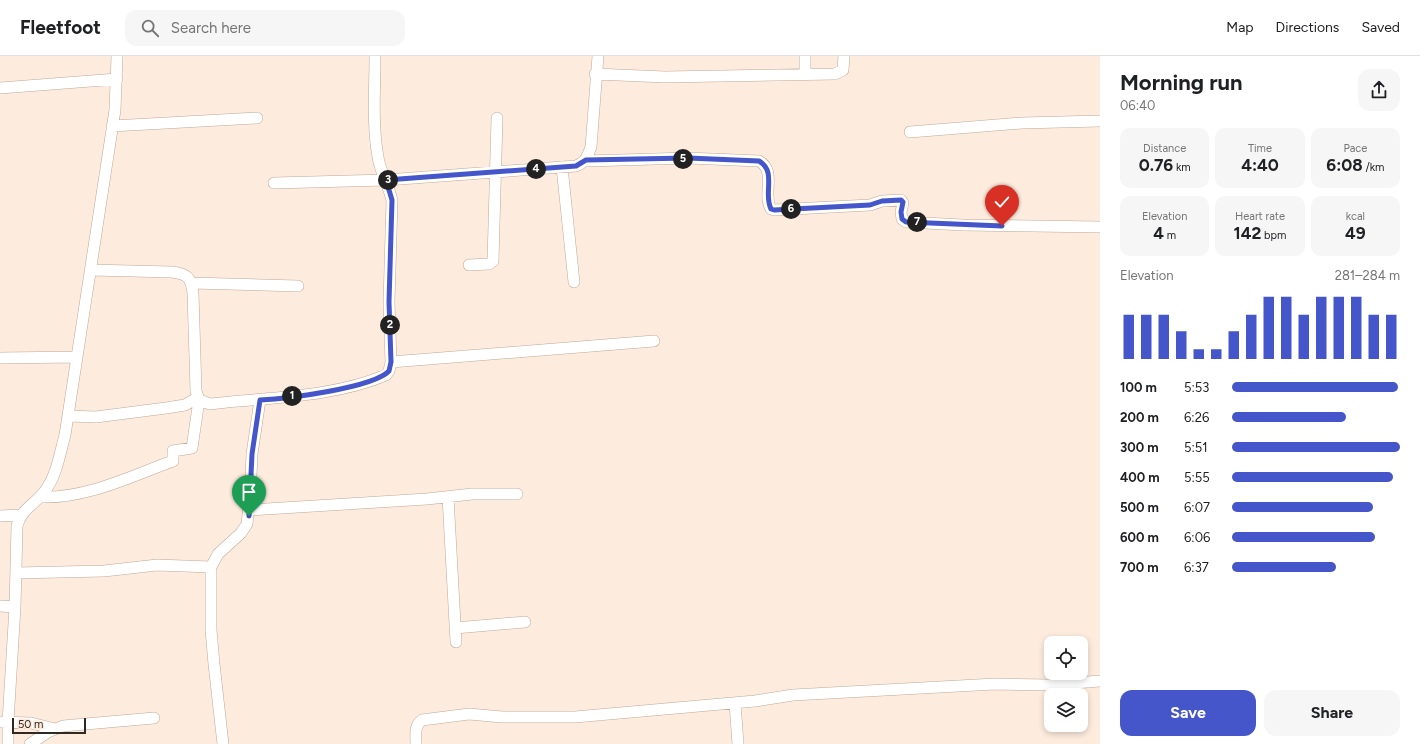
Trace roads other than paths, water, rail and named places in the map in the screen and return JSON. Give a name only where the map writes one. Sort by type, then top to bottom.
[{"type":"street","points":[[8,744],[4,722],[15,607],[17,526],[24,510],[40,497],[48,488],[65,435],[112,126],[117,79],[117,56]]},
{"type":"street","points":[[68,416],[96,417],[166,408],[185,405],[198,399],[210,404],[274,399],[352,386],[386,375],[389,371],[391,362],[389,302],[392,200],[378,159],[376,144],[375,56]]},
{"type":"street","points":[[586,160],[591,147],[595,74],[598,56]]},
{"type":"street","points":[[805,56],[805,74]]},
{"type":"street","points":[[595,74],[665,76],[840,73],[844,67],[844,56]]},
{"type":"street","points":[[0,88],[117,79]]},
{"type":"street","points":[[112,126],[257,118]]},
{"type":"street","points":[[469,265],[489,264],[493,261],[497,118]]},
{"type":"street","points":[[910,132],[1015,124],[1100,120]]},
{"type":"street","points":[[274,183],[386,180],[496,172],[576,166],[586,160],[688,158],[759,161],[764,164],[768,171],[768,202],[771,209],[774,210],[870,205],[882,201],[901,200],[903,202],[901,212],[902,219],[906,222],[963,225],[1100,227]]},
{"type":"street","points":[[562,167],[574,282]]},
{"type":"street","points":[[40,497],[54,498],[83,493],[173,461],[173,451],[192,448],[198,399],[192,283],[184,274],[172,272],[91,270]]},
{"type":"street","points":[[192,283],[298,286]]},
{"type":"street","points":[[391,362],[654,341]]},
{"type":"street","points":[[0,358],[77,357]]},
{"type":"street","points":[[223,744],[211,630],[212,567],[218,554],[242,533],[247,524],[252,454],[260,400]]},
{"type":"street","points":[[249,510],[448,497],[472,494],[517,494]]},
{"type":"street","points":[[448,497],[456,642]]},
{"type":"street","points":[[0,516],[21,515]]},
{"type":"street","points":[[16,573],[104,571],[158,565],[212,567]]},
{"type":"street","points":[[0,606],[15,607]]},
{"type":"street","points":[[455,628],[525,622]]},
{"type":"street","points":[[416,744],[417,725],[422,720],[469,714],[515,718],[575,717],[735,703],[815,694],[995,684],[1050,685],[1100,681]]},
{"type":"street","points":[[735,703],[738,744]]},
{"type":"street","points":[[4,722],[30,722],[55,728],[154,718]]},
{"type":"street","points":[[30,744],[55,728]]}]
